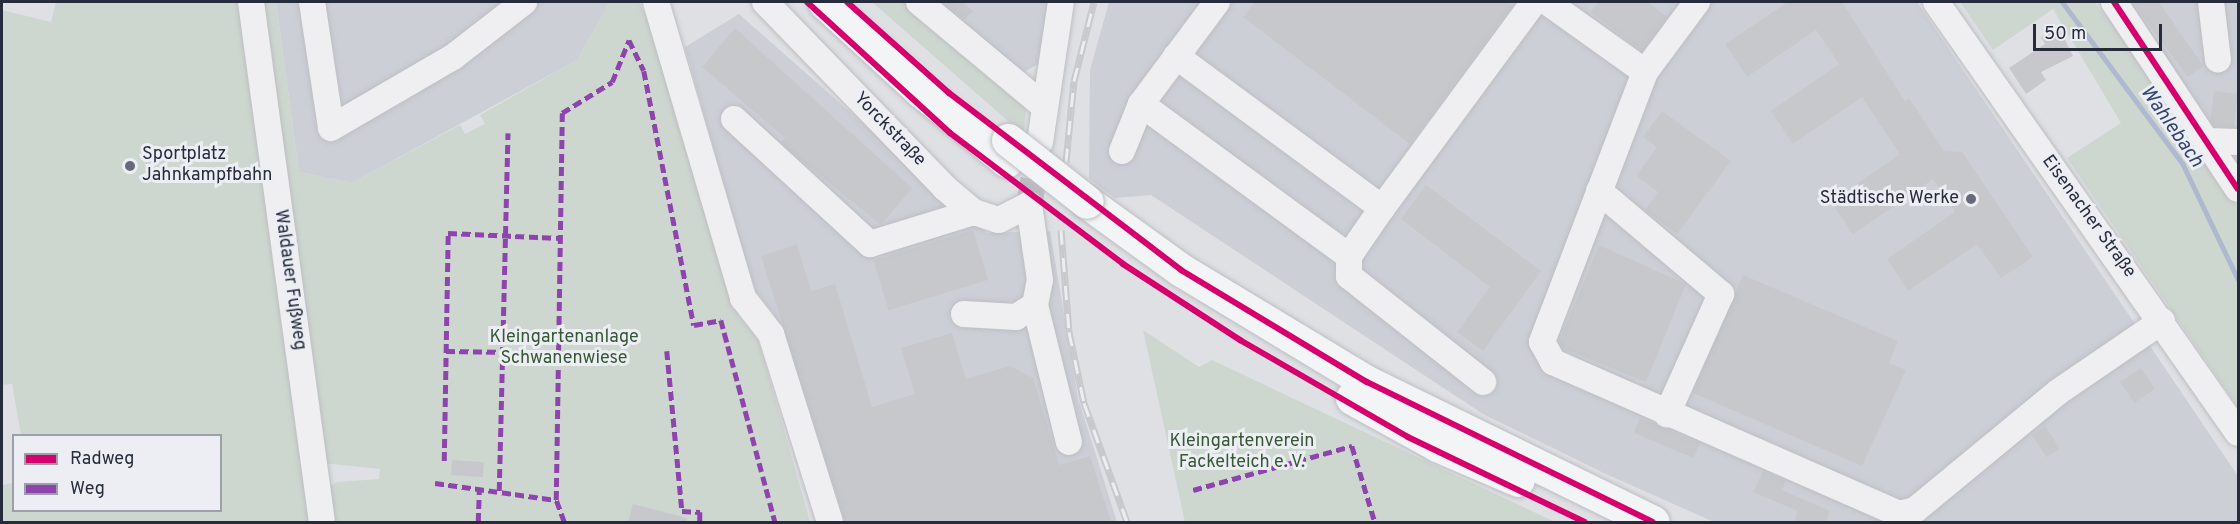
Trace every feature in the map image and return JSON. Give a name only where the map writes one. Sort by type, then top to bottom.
[{"type":"main road","points":[[824,2],[922,93],[1018,148]]},
{"type":"main road","points":[[847,2],[1018,148],[1148,268],[1327,385],[1437,445],[1608,522]]},
{"type":"main road","points":[[1087,212],[1367,382],[1653,522]]},
{"type":"street","name":"Waldauer Fußweg","points":[[251,2],[322,522]]},
{"type":"street","points":[[312,2],[331,128],[453,57],[524,2]]},
{"type":"street","points":[[656,2],[743,297],[771,334],[830,522]]},
{"type":"street","name":"Yorckstraße","points":[[765,2],[945,188],[974,212],[999,220],[1029,205],[1040,280],[1035,305]]},
{"type":"street","points":[[920,2],[1045,107]]},
{"type":"street","points":[[1018,148],[1045,107],[1061,2]]},
{"type":"street","points":[[1122,151],[1141,104],[1217,2]]},
{"type":"street","points":[[1483,382],[1349,276],[1349,256],[1534,2]]},
{"type":"street","points":[[1547,2],[1645,72]]},
{"type":"street","points":[[1697,2],[1645,72],[1542,342],[1553,362],[1899,514],[1915,510],[2058,392],[2162,321]]},
{"type":"street","name":"Eisenacher Straße","points":[[1936,2],[2162,321],[2238,434]]},
{"type":"street","points":[[2114,2],[2238,189]]},
{"type":"street","points":[[2211,2],[2218,60]]},
{"type":"street","points":[[1176,56],[1382,208]]},
{"type":"street","points":[[1141,104],[1349,256]]},
{"type":"street","points":[[734,119],[870,244],[974,212]]},
{"type":"street","points":[[2208,141],[2238,141]]},
{"type":"street","points":[[1599,191],[1721,294],[1667,414]]},
{"type":"street","points":[[964,314],[1016,317],[1035,305],[1069,442]]},
{"type":"shaded area","points":[[276,2],[610,2],[577,60],[352,183],[299,172]]},
{"type":"shaded area","points":[[936,2],[1049,2],[1038,64],[1022,73]]},
{"type":"shaded area","points":[[1109,2],[1917,2],[2238,476],[2238,522],[1714,522],[1606,474],[1483,414],[1151,195],[1115,198],[1089,179],[1090,70]]},
{"type":"shaded area","points":[[2127,2],[2238,2],[2238,170],[2210,124]]},
{"type":"shaded area","points":[[739,14],[987,233],[1050,231],[1078,398],[1117,522],[835,522],[773,313],[753,288],[685,47]]},
{"type":"green space","name":"Sportplatz Jahnkampfbahn","points":[[56,2],[246,2],[317,522],[2,522],[2,485],[12,483],[12,512],[222,512],[222,434],[21,434],[12,384],[2,385],[2,10],[51,22]]},
{"type":"green space","name":"Kleingartenanlage Schwanenwiese","points":[[255,2],[276,2],[299,172],[352,183],[460,125],[465,134],[485,124],[480,115],[577,60],[610,2],[639,2],[667,63],[732,307],[759,342],[810,522],[327,522],[325,490],[337,482],[379,479],[380,469],[322,463]]},
{"type":"green space","points":[[872,2],[904,2],[1026,109],[1024,135]]},
{"type":"green space","points":[[1960,2],[2094,2],[2126,40],[2238,207],[2238,407],[2067,158],[2121,123],[2053,9],[1993,50]]},
{"type":"green space","name":"Kleingartenverein Fackelteich e. V.","points":[[1143,330],[1199,367],[1212,360],[1555,522],[1185,522]]},
{"type":"building","points":[[942,2],[962,2],[973,11],[964,20]]},
{"type":"building","points":[[1255,2],[1506,2],[1512,6],[1410,144],[1243,17]]},
{"type":"building","points":[[1599,2],[1647,2],[1667,17],[1642,51],[1591,12]]},
{"type":"building","points":[[1788,2],[1842,2],[1905,101],[1909,98],[1944,151],[1962,152],[2033,257],[2001,278],[1977,244],[1908,291],[1887,259],[1955,212],[1933,179],[1853,234],[1831,202],[1900,154],[1862,97],[1793,144],[1771,111],[1839,64],[1816,30],[1747,77],[1725,44]]},
{"type":"building","points":[[2132,2],[2159,2],[2203,66],[2188,77]]},
{"type":"building","points":[[735,28],[912,188],[881,225],[797,157],[781,142],[785,138],[702,67]]},
{"type":"building","points":[[2059,28],[2073,56],[2041,72],[2046,80],[2026,94],[2009,68],[2045,44],[2041,37]]},
{"type":"building","points":[[2214,91],[2238,94],[2234,128],[2210,125]]},
{"type":"building","points":[[1662,111],[1731,161],[1677,234],[1645,210],[1658,192],[1636,176],[1657,147],[1643,137]]},
{"type":"building","points":[[1426,185],[1541,271],[1483,351],[1457,332],[1490,287],[1401,219]]},
{"type":"building","points":[[973,230],[988,280],[889,310],[874,260]]},
{"type":"building","points":[[797,244],[811,291],[835,284],[872,407],[915,394],[901,348],[952,333],[966,379],[1010,366],[1033,378],[1059,465],[1090,456],[1111,522],[845,522],[761,256]]},
{"type":"building","points":[[1599,245],[1686,284],[1646,382],[1562,348],[1559,342]]},
{"type":"building","points":[[1743,275],[1898,341],[1889,363],[1906,370],[1862,466],[1693,393]]},
{"type":"building","points":[[2141,368],[2155,389],[2134,403],[2120,382]]},
{"type":"building","points":[[1640,418],[1700,443],[1694,458],[1634,433]]},
{"type":"building","points":[[2045,426],[2060,448],[2047,457],[2032,435]]},
{"type":"building","points":[[452,460],[484,462],[483,477],[451,475]]},
{"type":"building","points":[[1763,471],[1786,481],[1782,490],[1830,511],[1826,522],[1794,522],[1798,511],[1753,492]]},
{"type":"building","points":[[633,504],[687,518],[686,522],[628,522]]},
{"type":"waterway","name":"Wahlebach","points":[[2062,2],[2182,163],[2238,280]]},
{"type":"tunnel","points":[[1029,205],[1039,148]]},
{"type":"railway","points":[[1066,162],[1074,81],[1094,2]]},
{"type":"railway","points":[[1061,230],[1069,332],[1084,403],[1127,522]]},
{"type":"marked path","points":[[564,522],[556,500],[562,113],[612,82],[629,40],[644,71],[694,325],[721,320],[775,522]]},
{"type":"marked path","points":[[499,491],[508,133]]},
{"type":"marked path","points":[[444,461],[448,233],[560,238]]},
{"type":"marked path","points":[[446,351],[558,353]]},
{"type":"marked path","points":[[667,351],[682,511],[700,512],[700,522]]},
{"type":"marked path","points":[[1193,490],[1352,446],[1375,522]]},
{"type":"marked path","points":[[435,483],[556,500]]},
{"type":"marked path","points":[[478,522],[479,488]]},
{"type":"cycle path","points":[[807,2],[950,133],[1123,264],[1240,340],[1408,437],[1585,522]]},
{"type":"cycle path","points":[[847,2],[949,93],[1181,270],[1367,382],[1653,522]]},
{"type":"cycle path","points":[[2114,2],[2238,189]]},
{"type":"place","name":"Sportplatz Jahnkampfbahn","points":[[130,166]]},
{"type":"place","name":"Städtische Werke","points":[[1971,199]]}]
